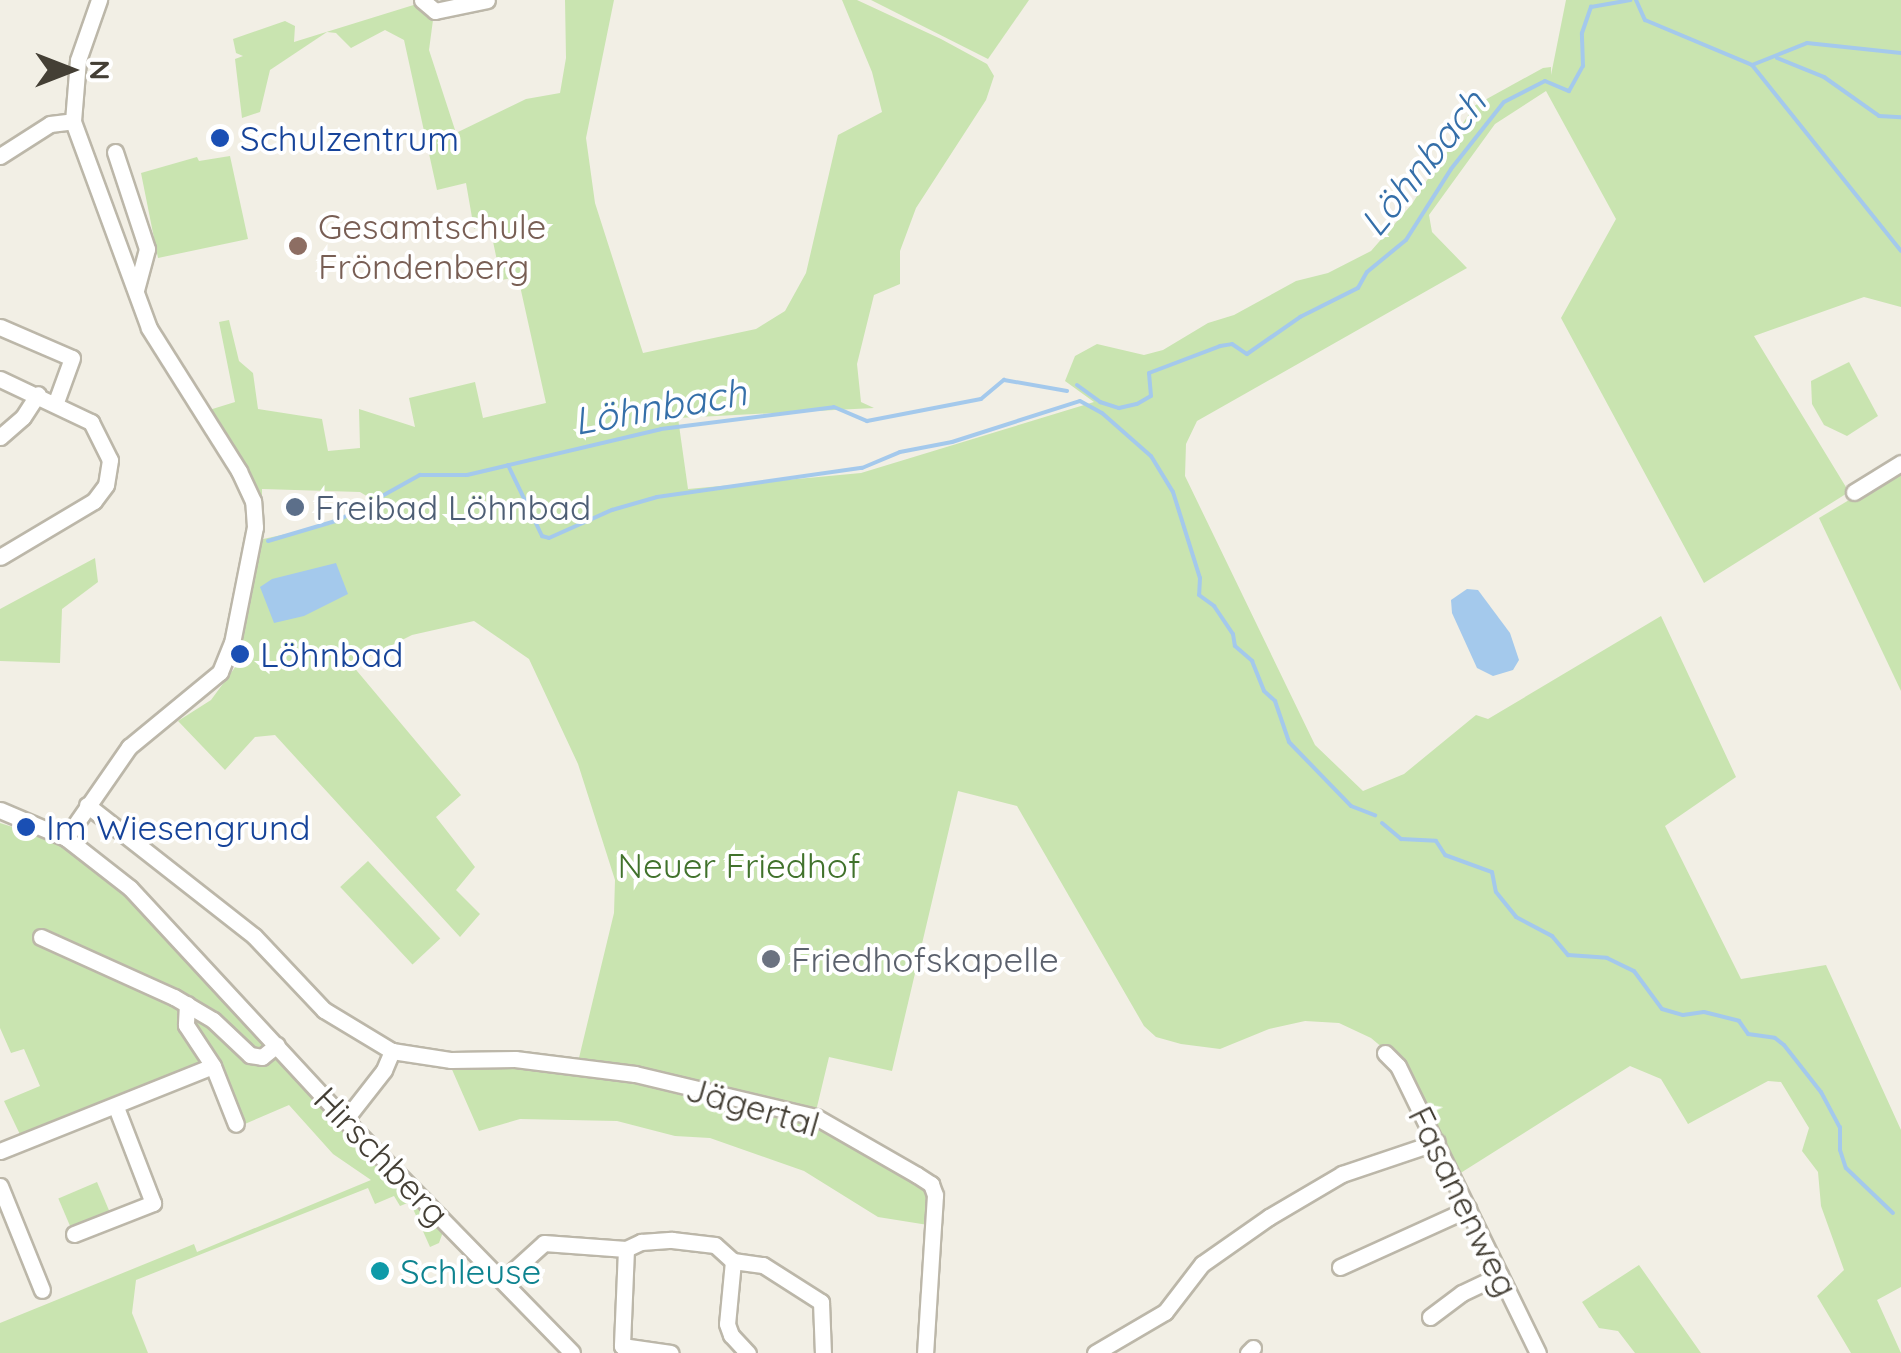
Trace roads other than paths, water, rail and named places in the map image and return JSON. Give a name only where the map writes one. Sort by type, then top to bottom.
[{"type":"street","points":[[66,838],[129,747],[220,672],[230,652],[254,541],[255,515],[248,489],[164,354],[73,121],[78,60],[99,0]]},
{"type":"street","points":[[422,0],[435,12],[487,0]]},
{"type":"street","points":[[0,156],[50,124],[73,121]]},
{"type":"street","points":[[115,152],[147,249],[136,290]]},
{"type":"street","points":[[0,326],[72,358],[56,402]]},
{"type":"street","points":[[0,380],[78,412],[101,434],[110,460],[106,485],[86,508],[0,557]]},
{"type":"street","points":[[0,437],[23,416],[38,394]]},
{"type":"street","points":[[1854,492],[1901,463]]},
{"type":"street","points":[[88,805],[254,936],[324,1010],[392,1051],[384,1070],[345,1120]]},
{"type":"street","name":"Hirschberg","points":[[0,810],[66,838],[130,888],[345,1120],[572,1353]]},
{"type":"street","points":[[41,937],[186,1004],[213,1020],[250,1055],[262,1057],[277,1045]]},
{"type":"street","points":[[186,1004],[186,1025],[213,1066],[236,1124]]},
{"type":"street","name":"Jägertal","points":[[392,1051],[635,1074],[816,1118],[931,1184],[935,1207],[930,1232],[925,1353]]},
{"type":"street","name":"Fasanenweg","points":[[1386,1053],[1398,1066],[1437,1142],[1538,1353]]},
{"type":"street","points":[[0,1151],[213,1066]]},
{"type":"street","points":[[74,1234],[153,1202],[116,1106]]},
{"type":"street","points":[[1095,1353],[1165,1312],[1202,1264],[1268,1217],[1342,1174],[1437,1142]]},
{"type":"street","points":[[0,1186],[42,1290]]},
{"type":"street","points":[[1340,1267],[1468,1209]]},
{"type":"street","points":[[503,1280],[544,1243],[626,1249],[641,1242],[672,1240],[716,1245],[734,1261],[763,1265],[822,1302],[823,1353]]},
{"type":"street","points":[[626,1249],[622,1346],[671,1353]]},
{"type":"street","points":[[734,1261],[727,1324],[731,1335],[748,1353]]},
{"type":"street","points":[[1430,1317],[1462,1293],[1500,1275]]},
{"type":"water","points":[[336,563],[348,594],[304,616],[274,623],[260,587],[272,579]]},
{"type":"water","points":[[1467,589],[1478,590],[1510,633],[1519,660],[1513,670],[1493,676],[1477,668],[1452,613],[1451,600]]},
{"type":"waterway","name":"Löhnbach","points":[[1077,385],[1100,402],[1119,408],[1137,404],[1151,396],[1149,373],[1220,346],[1232,344],[1247,354],[1300,317],[1358,288],[1367,272],[1406,240],[1451,169],[1504,102],[1545,81],[1569,91],[1583,66],[1582,33],[1591,7],[1630,0]]},
{"type":"waterway","name":"Löhnbach","points":[[1636,0],[1645,20],[1752,65],[1807,43],[1901,53]]},
{"type":"waterway","points":[[1777,58],[1824,77],[1879,116],[1901,117]]},
{"type":"waterway","points":[[1752,65],[1901,251]]},
{"type":"waterway","name":"Löhnbach","points":[[268,541],[339,520],[420,475],[467,475],[661,429],[834,407],[867,421],[981,399],[1004,380],[1067,391]]},
{"type":"waterway","points":[[508,465],[542,536],[549,538],[612,510],[657,497],[862,468],[900,452],[952,442],[1080,401],[1102,413],[1151,456],[1173,492],[1200,578],[1199,595],[1214,606],[1233,634],[1235,646],[1252,661],[1264,691],[1275,701],[1289,742],[1351,806],[1375,815]]},
{"type":"waterway","points":[[1382,823],[1401,839],[1436,841],[1445,855],[1492,872],[1496,892],[1516,917],[1552,936],[1568,955],[1607,958],[1634,971],[1662,1009],[1683,1015],[1704,1012],[1739,1021],[1748,1034],[1775,1038],[1821,1092],[1840,1127],[1840,1150],[1846,1168],[1893,1213]]},
{"type":"place","name":"Schulzentrum","points":[[220,138]]},
{"type":"place","name":"Gesamtschule Fröndenberg","points":[[298,246]]},
{"type":"place","name":"Freibad Löhnbad","points":[[295,507]]},
{"type":"place","name":"Löhnbad","points":[[240,654]]},
{"type":"place","name":"Im Wiesengrund","points":[[26,827]]},
{"type":"place","name":"Friedhofskapelle","points":[[771,959]]},
{"type":"place","name":"Schleuse","points":[[380,1271]]},
{"type":"park label","name":"Neuer Friedhof","points":[[739,865]]}]
